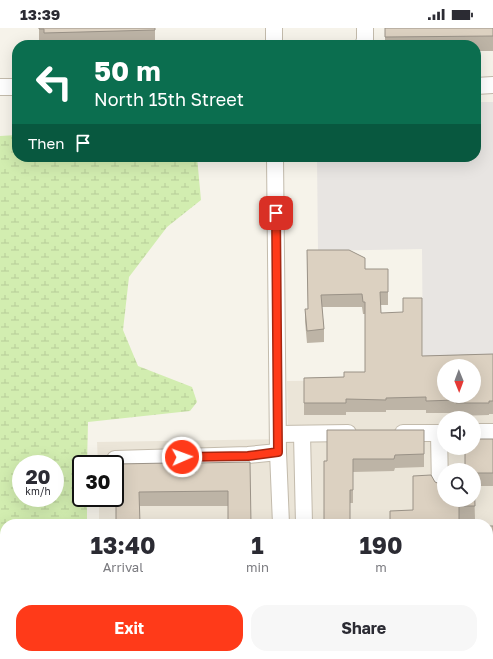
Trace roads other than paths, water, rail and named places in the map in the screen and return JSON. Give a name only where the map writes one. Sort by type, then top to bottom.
[{"type":"street","points":[[274,28],[274,40]]},
{"type":"street","points":[[481,86],[493,85]]},
{"type":"street","points":[[0,87],[12,87]]},
{"type":"street","points":[[275,162],[278,452],[281,519]]},
{"type":"street","points":[[481,432],[493,432]]},
{"type":"street","points":[[278,434],[360,433]]},
{"type":"street","points":[[392,433],[437,433]]},
{"type":"street","points":[[302,434],[304,519]]},
{"type":"street","points":[[124,459],[248,456],[278,452]]}]
